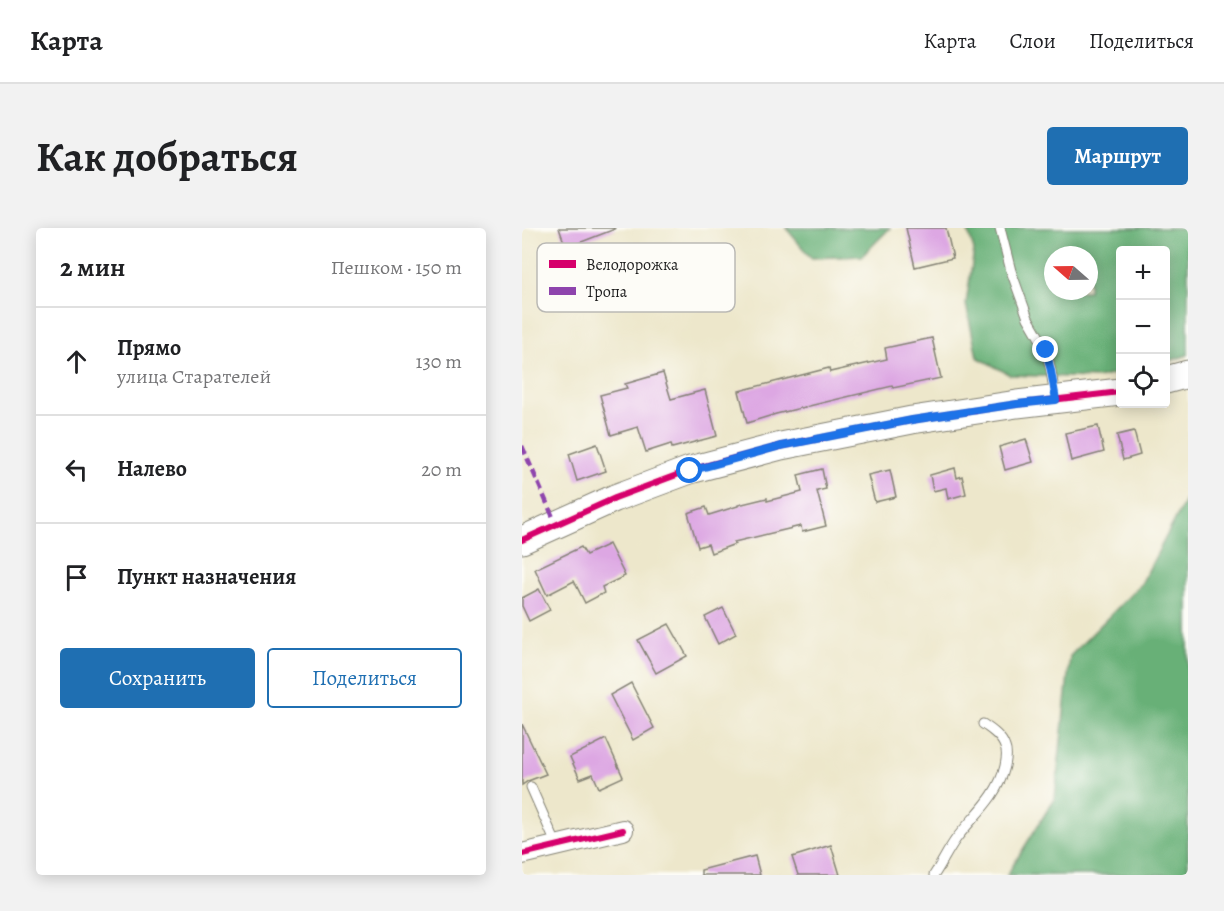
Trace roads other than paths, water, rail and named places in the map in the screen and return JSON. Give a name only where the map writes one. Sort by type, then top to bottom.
[{"type":"street","points":[[1170,379],[1188,374]]},
{"type":"street","points":[[522,540],[615,498],[680,474],[781,446],[912,420],[1017,404],[1116,392]]},
{"type":"street","points":[[522,854],[624,835]]},
{"type":"lane","points":[[1000,228],[1011,271],[1028,318],[1046,350],[1056,400]]},
{"type":"lane","points":[[934,875],[956,840],[995,792],[1003,774],[1007,756],[1005,746],[996,734],[983,724]]},
{"type":"lane","points":[[531,787],[557,846]]}]
